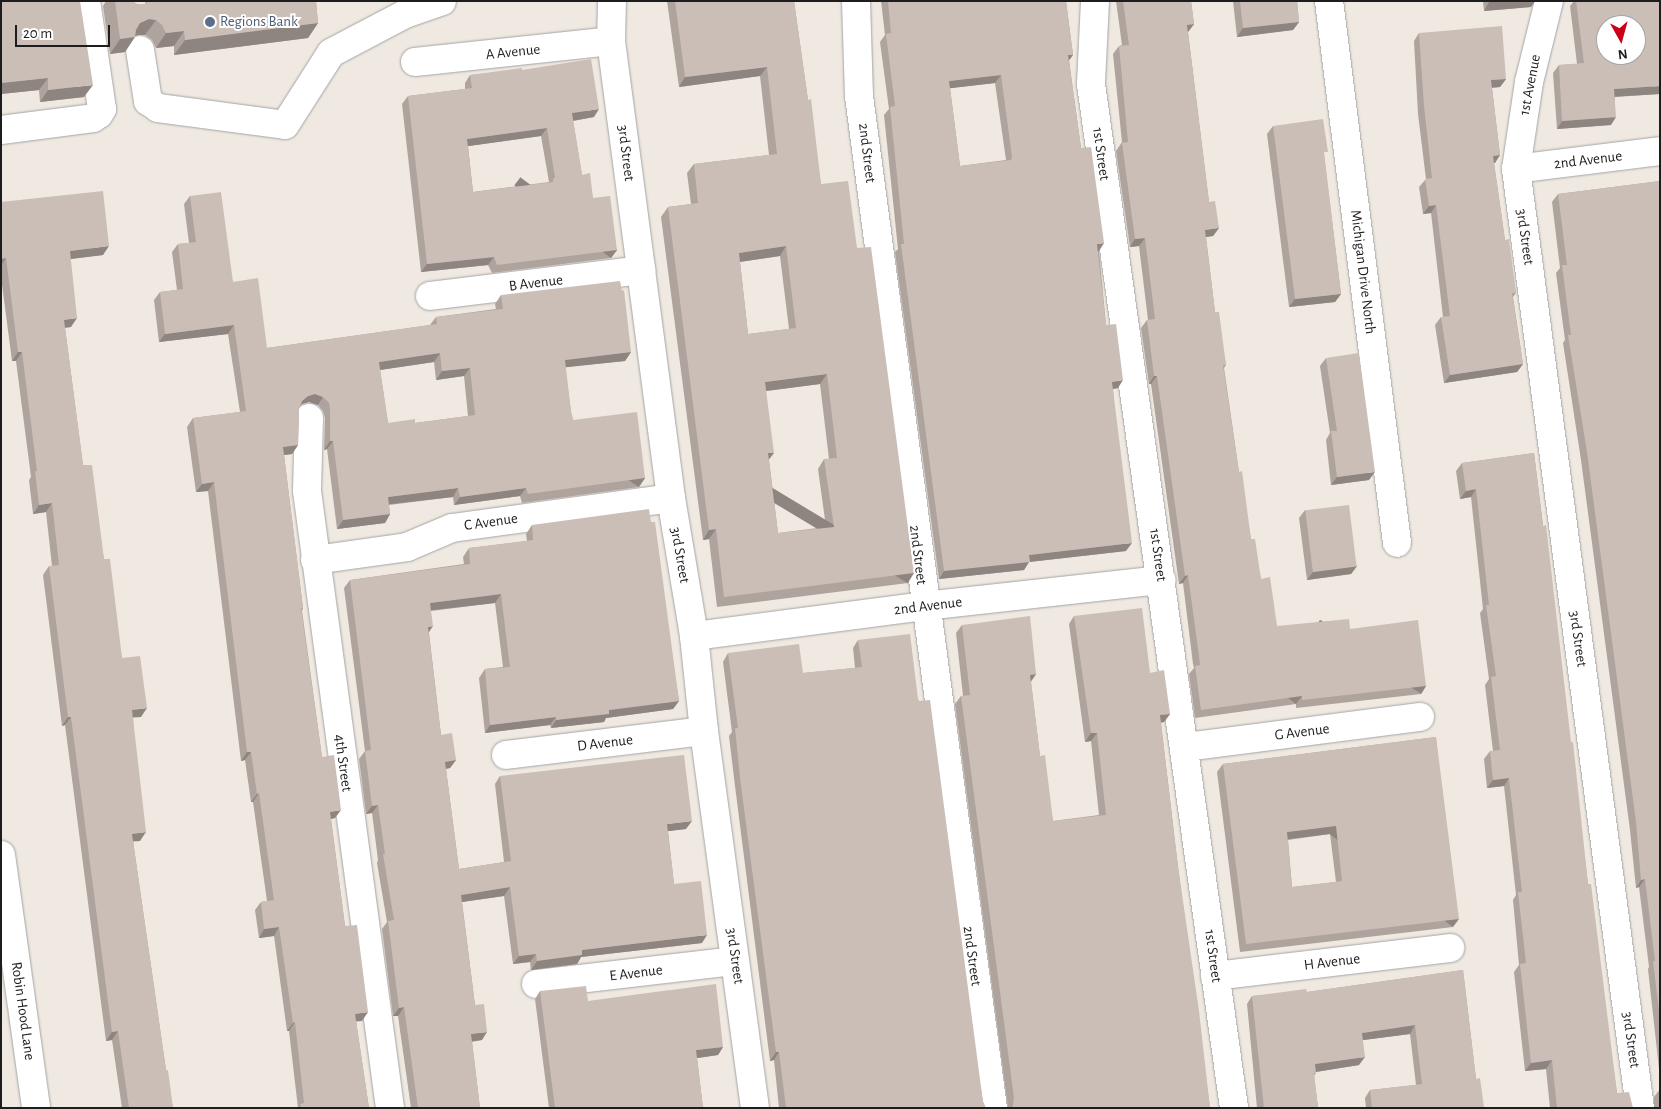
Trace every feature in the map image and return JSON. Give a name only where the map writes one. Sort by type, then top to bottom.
[{"type":"street","points":[[1,130],[93,118],[99,114],[102,109],[86,1]]},
{"type":"street","points":[[140,50],[148,101],[158,108],[285,125],[331,53],[404,8],[442,1]]},
{"type":"street","name":"3rd Street","points":[[612,1],[611,40],[670,498],[694,636],[704,731],[755,1108]]},
{"type":"street","name":"2nd Street","points":[[856,1],[859,96],[925,606],[993,1108]]},
{"type":"street","name":"1st Street","points":[[1095,1],[1091,84],[1162,580],[1234,1108]]},
{"type":"street","name":"Michigan Drive North","points":[[1329,1],[1396,543]]},
{"type":"street","name":"1st Avenue","points":[[1516,169],[1529,82],[1549,1]]},
{"type":"street","name":"A Avenue","points":[[416,62],[611,40]]},
{"type":"street","name":"2nd Avenue","points":[[1516,169],[1660,151]]},
{"type":"street","name":"3rd Street","points":[[1516,169],[1640,1108]]},
{"type":"street","name":"B Avenue","points":[[430,296],[641,270]]},
{"type":"street","name":"4th Street","points":[[309,418],[307,491],[315,560],[390,1108]]},
{"type":"street","name":"C Avenue","points":[[315,560],[407,546],[452,528],[670,498]]},
{"type":"street","name":"2nd Avenue","points":[[694,636],[925,606],[1162,580]]},
{"type":"street","name":"G Avenue","points":[[1184,747],[1420,717]]},
{"type":"street","name":"D Avenue","points":[[506,755],[704,731]]},
{"type":"street","name":"Robin Hood Lane","points":[[1,855],[36,1108]]},
{"type":"street","name":"H Avenue","points":[[1215,976],[1450,948]]},
{"type":"street","name":"E Avenue","points":[[536,984],[735,961]]},
{"type":"building","points":[[1,1],[80,1],[93,85],[48,90],[48,78],[1,83]]},
{"type":"building","name":"Regions Bank","points":[[115,1],[132,1],[137,4],[145,4],[149,1],[316,1],[318,23],[185,40],[184,31],[166,33],[162,25],[156,20],[149,19],[140,23],[135,37],[120,39]]},
{"type":"building","points":[[675,1],[794,1],[808,100],[811,99],[821,184],[848,181],[857,248],[871,247],[914,573],[724,597],[716,529],[709,530],[668,207],[698,203],[694,164],[777,154],[767,67],[685,77]],"holes":[[[786,246],[796,328],[748,334],[739,253]],[[827,374],[837,458],[824,459],[834,527],[778,533],[768,453],[774,453],[765,382]]]},
{"type":"building","points":[[888,1],[1066,1],[1073,55],[1068,55],[1081,148],[1091,147],[1104,243],[1097,244],[1106,325],[1116,324],[1123,380],[1112,382],[1132,543],[1029,555],[1030,562],[944,571],[901,244],[904,244],[890,107],[895,106],[886,34],[891,33]],"holes":[[[1001,75],[1011,160],[960,166],[949,81]]]},
{"type":"building","points":[[1123,1],[1191,1],[1194,24],[1187,25],[1209,202],[1215,201],[1219,228],[1205,230],[1215,312],[1219,312],[1226,365],[1223,365],[1239,472],[1242,471],[1251,539],[1255,539],[1261,579],[1270,577],[1277,626],[1349,619],[1350,629],[1418,620],[1426,686],[1302,700],[1302,696],[1201,710],[1195,666],[1200,665],[1188,575],[1185,576],[1157,376],[1154,376],[1147,320],[1155,319],[1145,238],[1135,239],[1122,143],[1128,142],[1119,46],[1129,45]]},
{"type":"building","points":[[1240,1],[1297,1],[1299,22],[1243,28]]},
{"type":"building","points":[[1576,1],[1660,1],[1660,86],[1614,89],[1616,117],[1562,121],[1559,65],[1584,63]]},
{"type":"building","points":[[1502,26],[1506,79],[1491,80],[1500,155],[1493,156],[1505,240],[1509,239],[1516,293],[1512,293],[1523,364],[1450,375],[1441,317],[1450,316],[1436,205],[1429,206],[1425,179],[1432,178],[1424,106],[1419,33]]},
{"type":"building","points":[[591,59],[599,109],[572,113],[582,175],[590,173],[593,198],[610,196],[617,250],[497,265],[494,257],[427,264],[408,96],[472,88],[470,75],[522,68],[522,70]],"holes":[[[547,128],[555,178],[553,182],[473,192],[467,139]]]},
{"type":"building","points":[[1323,119],[1328,152],[1324,152],[1341,294],[1295,299],[1273,126]]},
{"type":"building","points":[[1660,181],[1660,1019],[1645,879],[1641,880],[1636,822],[1587,452],[1568,335],[1571,335],[1562,265],[1567,265],[1558,194]]},
{"type":"building","points":[[103,191],[109,246],[70,251],[77,318],[64,320],[83,465],[92,465],[104,559],[110,559],[122,658],[140,656],[147,708],[132,710],[146,832],[132,834],[173,1108],[129,1108],[118,1031],[112,1032],[71,717],[68,717],[49,566],[59,565],[52,503],[39,505],[35,471],[37,471],[22,352],[18,352],[6,258],[1,259],[1,202]]},
{"type":"building","points":[[221,192],[233,282],[258,278],[267,348],[437,324],[436,317],[503,309],[501,295],[620,281],[622,291],[624,290],[631,352],[565,360],[573,420],[637,412],[645,478],[528,494],[526,488],[460,497],[458,488],[388,497],[390,514],[343,520],[333,441],[330,441],[329,403],[323,397],[315,394],[308,396],[302,401],[299,409],[298,445],[283,447],[303,608],[301,608],[322,757],[334,755],[341,810],[330,812],[345,926],[357,925],[368,1012],[355,1014],[369,1108],[301,1108],[300,1104],[304,1103],[295,1022],[293,1023],[279,927],[264,929],[261,902],[274,900],[259,793],[257,794],[251,752],[247,752],[214,482],[202,484],[193,418],[246,411],[234,325],[165,334],[160,292],[183,289],[178,244],[196,242],[190,196]],"holes":[[[440,353],[442,371],[470,368],[475,415],[415,423],[415,419],[388,423],[379,362]]]},
{"type":"building","points":[[1359,353],[1375,472],[1337,477],[1331,431],[1337,431],[1326,358]]},
{"type":"building","points":[[1534,453],[1543,526],[1546,525],[1571,742],[1573,742],[1588,884],[1591,884],[1617,1093],[1629,1092],[1633,1108],[1557,1108],[1552,1060],[1531,1063],[1520,964],[1526,963],[1518,892],[1522,892],[1509,778],[1493,780],[1490,751],[1500,750],[1491,677],[1496,676],[1486,605],[1489,605],[1476,489],[1466,491],[1462,463]]},
{"type":"building","points":[[1349,505],[1357,567],[1313,572],[1305,510]]},
{"type":"building","points":[[649,509],[651,522],[655,522],[679,701],[609,710],[609,714],[556,720],[556,717],[490,725],[485,669],[510,667],[501,594],[430,603],[433,626],[428,627],[441,735],[452,733],[456,760],[445,762],[459,869],[511,861],[500,776],[684,755],[692,821],[667,824],[674,884],[701,881],[707,935],[582,950],[582,955],[537,961],[536,954],[519,956],[510,887],[461,895],[475,1005],[484,1004],[487,1032],[471,1034],[480,1108],[418,1108],[404,1007],[399,1008],[388,921],[394,920],[383,854],[385,854],[378,805],[372,806],[365,751],[371,750],[350,580],[470,564],[469,548],[533,540],[532,525]]},
{"type":"building","points":[[1142,608],[1150,673],[1164,670],[1170,714],[1160,715],[1210,1108],[1012,1108],[1014,1098],[961,696],[970,695],[962,625],[1030,616],[1036,674],[1030,675],[1040,756],[1045,755],[1053,821],[1106,815],[1097,733],[1091,733],[1074,616]]},
{"type":"building","points":[[910,634],[918,699],[919,701],[930,700],[983,1102],[986,1108],[786,1108],[779,1052],[776,1052],[740,778],[735,728],[738,728],[728,653],[799,644],[803,673],[862,667],[858,640]]},
{"type":"building","points":[[1436,737],[1459,919],[1246,944],[1223,764]],"holes":[[[1336,826],[1342,881],[1292,887],[1287,832]]]},
{"type":"building","points":[[1463,970],[1476,1079],[1480,1078],[1484,1108],[1372,1108],[1370,1090],[1422,1084],[1415,1025],[1362,1033],[1365,1057],[1315,1064],[1316,1073],[1314,1073],[1318,1108],[1264,1108],[1252,996],[1306,989],[1307,992]]},
{"type":"building","points":[[716,984],[723,1047],[696,1050],[703,1108],[555,1108],[540,991],[586,986],[588,1001]]},
{"type":"place","name":"Regions Bank","points":[[210,22]]}]
